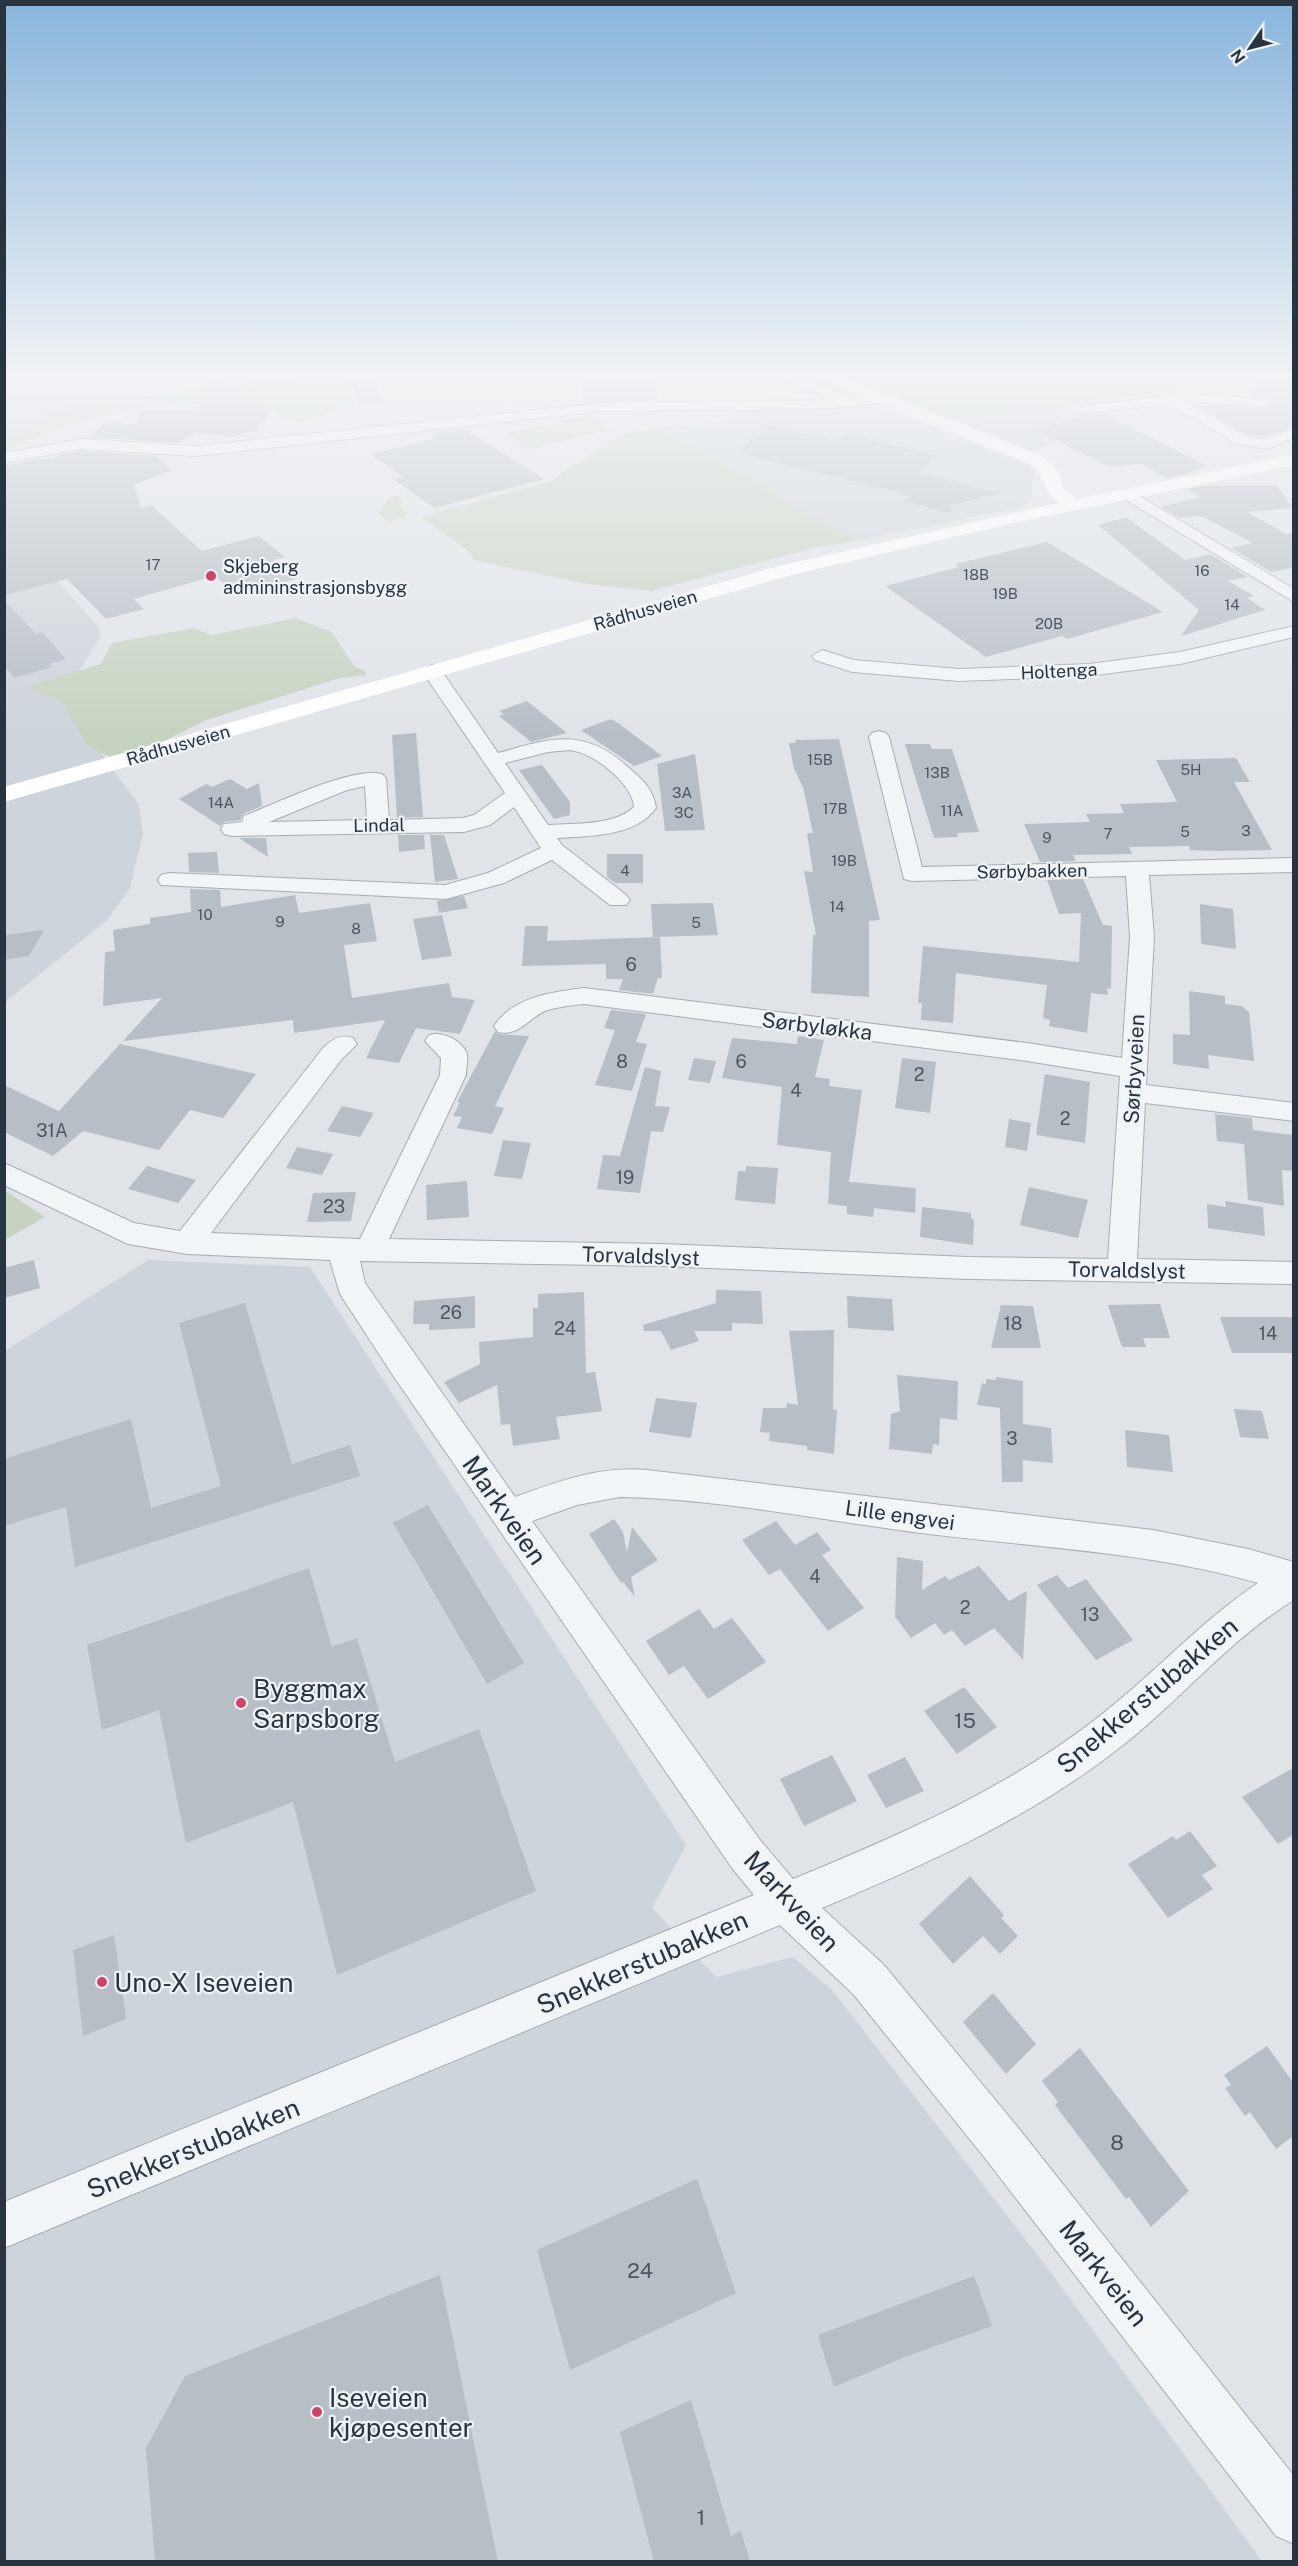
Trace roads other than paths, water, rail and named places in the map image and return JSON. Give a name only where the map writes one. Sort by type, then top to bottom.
[{"type":"street","points":[[1059,495],[1073,506]]},
{"type":"street","points":[[1129,495],[1293,597]]},
{"type":"street","name":"Rådhusveien","points":[[4,795],[786,570],[1129,495]]},
{"type":"street","name":"Holtenga","points":[[822,656],[852,666],[959,675],[1089,670],[1180,658],[1293,631]]},
{"type":"street","points":[[432,671],[548,841],[618,900]]},
{"type":"street","name":"Sørbybakken","points":[[879,737],[912,874],[1293,865]]},
{"type":"street","points":[[169,880],[446,892],[496,878],[548,841],[623,825],[642,812],[645,806],[645,796],[635,784],[605,758],[578,745],[554,747],[493,760]]},
{"type":"street","name":"Lindal","points":[[378,825],[375,778],[341,785],[232,829],[473,824],[516,795]]},
{"type":"street","name":"Sørbyveien","points":[[1122,1269],[1142,937],[1137,869]]},
{"type":"street","name":"Sørbyløkka","points":[[507,1026],[529,1008],[564,998],[584,996],[1027,1052],[1134,1081],[1293,1112]]},
{"type":"street","points":[[356,1250],[453,1075],[454,1055],[438,1041]]},
{"type":"street","points":[[187,1243],[332,1054],[344,1044]]},
{"type":"street","name":"Torvaldslyst","points":[[4,1173],[128,1233],[187,1243],[356,1250],[661,1255],[826,1264],[1293,1273]]},
{"type":"street","name":"Markveien","points":[[356,1250],[351,1286],[507,1515],[746,1854],[786,1903],[869,1980],[1011,2155],[1293,2518]]},
{"type":"street","name":"Lille engvei","points":[[507,1515],[597,1485],[619,1483],[657,1485],[1119,1541],[1246,1563],[1293,1580]]},
{"type":"street","name":"Snekkerstubakken","points":[[4,2225],[786,1903],[913,1848],[1045,1779],[1114,1728],[1255,1606],[1293,1580]]},
{"type":"place","name":"Skjeberg admininstrasjonsbygg","points":[[211,576]]},
{"type":"place","name":"Byggmax Sarpsborg","points":[[241,1703]]},
{"type":"place","name":"Uno-X Iseveien","points":[[102,1982]]},
{"type":"place","name":"Iseveien kjøpesenter","points":[[317,2412]]}]
